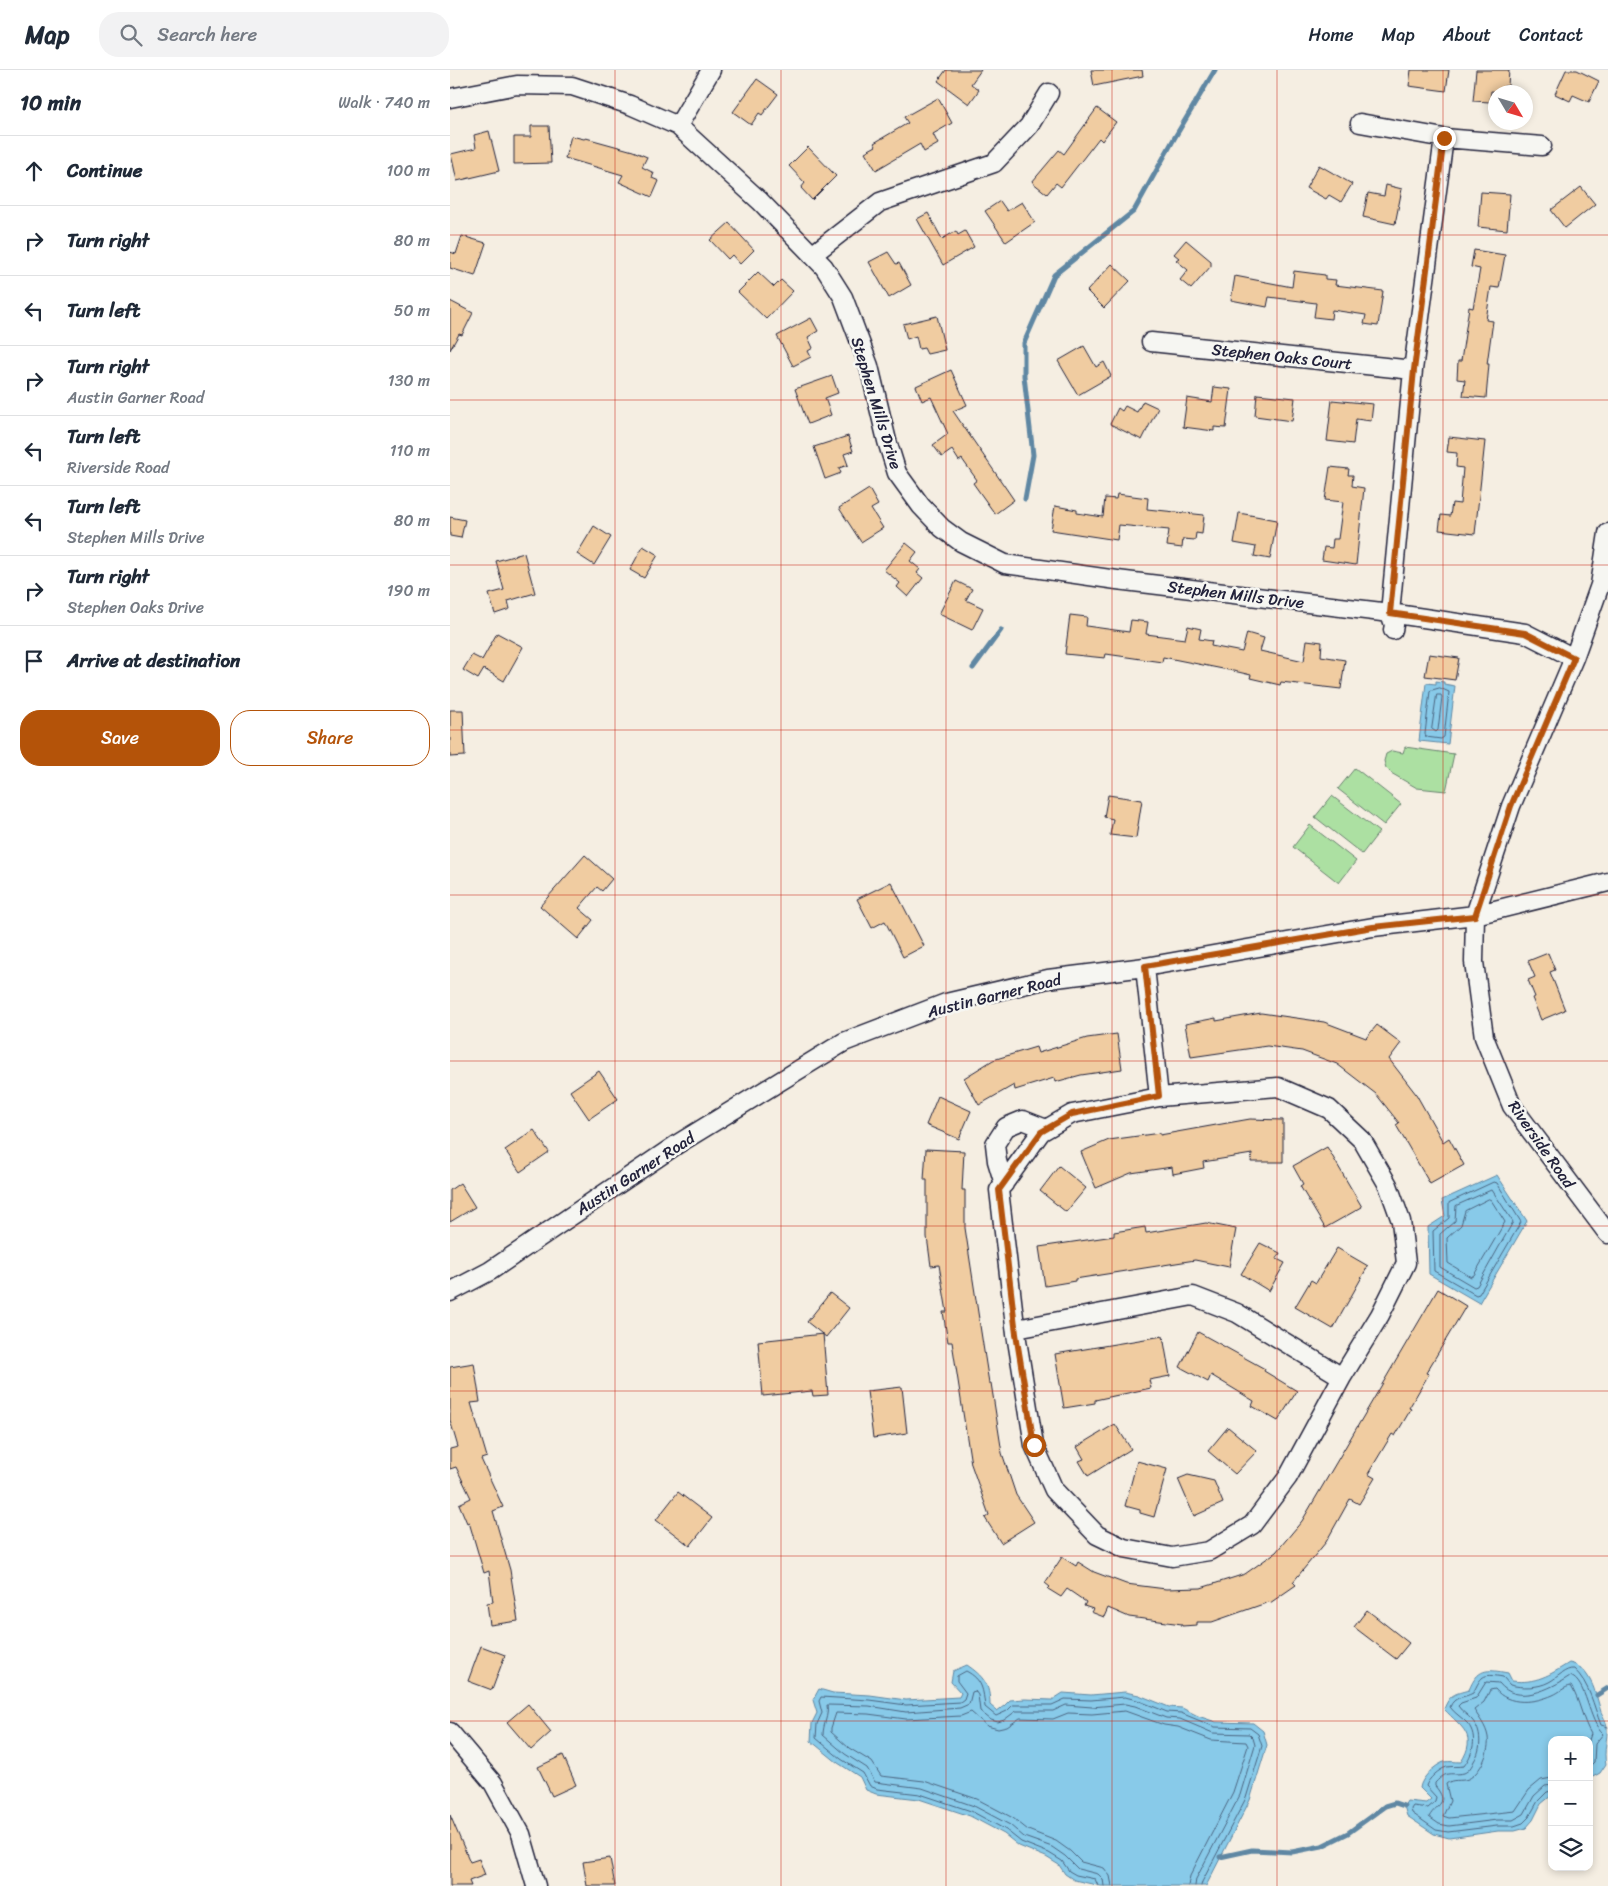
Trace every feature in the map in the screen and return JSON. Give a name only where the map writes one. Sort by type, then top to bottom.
[{"type":"street","points":[[678,126],[711,70]]},
{"type":"street","name":"Stephen Mills Drive","points":[[450,98],[517,85],[572,86],[630,106],[678,126],[760,201],[824,267],[843,297],[869,366],[887,441],[897,472],[921,506],[937,523],[961,542],[1005,564],[1392,621],[1525,633],[1574,658]]},
{"type":"street","points":[[812,255],[880,202],[994,163],[1029,126],[1049,93]]},
{"type":"street","points":[[1360,123],[1444,138],[1542,146]]},
{"type":"street","points":[[1392,621],[1414,370],[1444,138]]},
{"type":"street","name":"Stephen Oaks Court","points":[[1151,342],[1414,370]]},
{"type":"street","name":"Riverside Road","points":[[1608,533],[1600,585],[1574,658],[1511,806],[1475,916],[1474,962],[1484,1037],[1512,1106],[1608,1234]]},
{"type":"street","name":"Austin Garner Road","points":[[450,1292],[490,1271],[676,1145],[844,1042],[946,1003],[1048,978],[1145,966],[1373,927],[1475,916],[1608,882]]},
{"type":"street","points":[[1145,966],[1159,1096]]},
{"type":"street","points":[[1278,1088],[1329,1109],[1362,1140],[1388,1185],[1402,1221],[1406,1263],[1380,1315],[1342,1377],[1288,1477],[1252,1525],[1209,1551],[1172,1557],[1124,1548],[1097,1535],[1054,1490],[1034,1445],[1016,1329],[999,1190],[1041,1132],[1046,1129],[1072,1114],[1159,1096],[1278,1088]]},
{"type":"street","points":[[1004,1184],[997,1161],[996,1144],[1006,1127],[1022,1120],[1046,1129]]},
{"type":"street","points":[[1016,1329],[1193,1296],[1237,1313],[1342,1377]]},
{"type":"street","points":[[450,1732],[493,1783],[520,1834],[536,1886]]},
{"type":"green space","points":[[1405,747],[1454,754],[1446,791],[1417,788],[1386,768],[1384,761],[1386,754],[1392,751],[1403,753]]},
{"type":"green space","points":[[1355,768],[1401,804],[1384,825],[1338,789]]},
{"type":"green space","points":[[1332,796],[1379,832],[1362,854],[1315,817]]},
{"type":"green space","points":[[1310,825],[1356,861],[1339,883],[1293,847]]},
{"type":"water","points":[[1436,681],[1455,686],[1448,744],[1419,741],[1426,683],[1436,684]]},
{"type":"water","points":[[1497,1175],[1527,1221],[1479,1303],[1429,1274],[1428,1227],[1445,1216],[1442,1200]]},
{"type":"water","points":[[1569,1663],[1582,1669],[1591,1682],[1607,1724],[1606,1764],[1600,1773],[1593,1777],[1593,1736],[1548,1736],[1548,1798],[1541,1804],[1533,1820],[1526,1828],[1515,1831],[1498,1831],[1449,1838],[1434,1834],[1407,1816],[1404,1806],[1407,1801],[1426,1803],[1431,1799],[1420,1788],[1429,1772],[1444,1762],[1461,1762],[1466,1753],[1468,1738],[1466,1733],[1444,1709],[1451,1697],[1469,1690],[1479,1674],[1488,1671],[1508,1673],[1512,1681],[1520,1682],[1535,1680],[1549,1675]]},
{"type":"water","points":[[967,1665],[984,1681],[989,1691],[990,1705],[997,1711],[1010,1700],[1052,1700],[1063,1693],[1091,1695],[1125,1692],[1139,1695],[1169,1707],[1182,1708],[1216,1722],[1253,1723],[1263,1731],[1267,1745],[1250,1800],[1206,1886],[1101,1886],[1074,1880],[1065,1874],[1059,1865],[1046,1857],[1019,1846],[1004,1834],[970,1816],[919,1799],[876,1794],[866,1790],[860,1777],[838,1763],[811,1741],[812,1723],[817,1713],[813,1700],[819,1689],[833,1693],[870,1695],[906,1700],[959,1697],[961,1693],[951,1682],[953,1671]]},
{"type":"building","points":[[946,70],[981,70],[971,84],[979,90],[969,104],[938,81]]},
{"type":"building","points":[[1091,70],[1142,70],[1143,76],[1094,86]]},
{"type":"building","points":[[1411,70],[1449,70],[1446,91],[1409,86]]},
{"type":"building","points":[[1476,70],[1509,70],[1508,85],[1488,85],[1488,102],[1473,101]]},
{"type":"building","points":[[1566,70],[1577,70],[1599,81],[1589,102],[1573,95],[1570,101],[1555,94]]},
{"type":"building","points":[[757,79],[778,94],[762,115],[759,113],[751,125],[733,112]]},
{"type":"building","points":[[938,98],[952,123],[933,134],[938,144],[924,152],[920,144],[876,170],[865,152],[876,146],[874,143],[908,123],[904,117]]},
{"type":"building","points":[[1097,108],[1116,122],[1102,141],[1099,138],[1061,187],[1056,183],[1047,194],[1032,182],[1059,150],[1064,154]]},
{"type":"building","points":[[531,126],[549,126],[551,163],[514,164],[514,137],[531,137]]},
{"type":"building","points":[[489,131],[499,171],[457,181],[451,154],[476,148],[474,135]]},
{"type":"building","points":[[571,136],[586,138],[633,151],[647,157],[642,167],[654,173],[652,178],[659,181],[652,197],[619,182],[623,175],[565,158]]},
{"type":"building","points":[[808,147],[836,176],[812,200],[801,188],[805,183],[789,166]]},
{"type":"building","points":[[1319,165],[1352,184],[1341,202],[1329,195],[1326,199],[1306,188]]},
{"type":"building","points":[[1386,185],[1402,189],[1395,224],[1363,217],[1368,193],[1384,196]]},
{"type":"building","points":[[1581,187],[1595,204],[1565,228],[1551,210]]},
{"type":"building","points":[[1481,192],[1510,194],[1507,230],[1478,227]]},
{"type":"building","points":[[1000,201],[1007,211],[1022,202],[1035,222],[1006,242],[985,211]]},
{"type":"building","points":[[928,213],[942,239],[956,231],[958,235],[965,231],[974,247],[943,265],[917,219]]},
{"type":"building","points":[[729,223],[754,250],[740,264],[732,255],[728,259],[710,240]]},
{"type":"building","points":[[462,236],[486,243],[475,276],[450,268],[450,252],[456,254]]},
{"type":"building","points":[[1186,240],[1211,261],[1211,266],[1191,289],[1180,280],[1188,270],[1176,260],[1179,258],[1174,254]]},
{"type":"building","points":[[1474,250],[1505,255],[1499,288],[1491,287],[1486,320],[1493,321],[1487,364],[1489,364],[1486,398],[1463,396],[1465,380],[1457,379],[1458,361],[1461,361],[1469,307],[1473,308],[1480,269],[1471,267]]},
{"type":"building","points":[[888,252],[896,264],[899,263],[911,285],[889,298],[869,262]]},
{"type":"building","points":[[1112,264],[1130,281],[1104,308],[1087,291]]},
{"type":"building","points":[[1294,271],[1325,275],[1325,279],[1336,280],[1335,285],[1383,291],[1378,326],[1364,324],[1366,315],[1332,310],[1331,319],[1314,317],[1316,303],[1269,297],[1267,307],[1231,300],[1235,276],[1292,287]]},
{"type":"building","points":[[758,272],[774,287],[781,280],[793,291],[766,319],[738,292]]},
{"type":"building","points":[[450,301],[473,313],[462,335],[459,334],[450,350]]},
{"type":"building","points":[[937,316],[945,350],[927,354],[924,348],[919,349],[916,336],[907,339],[903,324]]},
{"type":"building","points":[[811,318],[818,331],[808,337],[813,348],[808,351],[811,357],[793,366],[777,336]]},
{"type":"building","points":[[1084,346],[1096,367],[1104,362],[1111,376],[1078,395],[1058,361]]},
{"type":"building","points":[[951,370],[967,405],[953,411],[1014,500],[995,514],[973,483],[977,480],[962,459],[959,461],[952,450],[942,457],[933,445],[948,434],[931,397],[922,401],[916,386]]},
{"type":"building","points":[[832,376],[838,393],[825,398],[831,415],[808,424],[795,389]]},
{"type":"building","points":[[1214,387],[1231,389],[1226,428],[1214,427],[1214,431],[1183,427],[1187,398],[1212,402]]},
{"type":"building","points":[[1257,394],[1295,398],[1292,421],[1255,416]]},
{"type":"building","points":[[1332,400],[1373,404],[1371,421],[1356,419],[1353,444],[1327,441]]},
{"type":"building","points":[[1143,401],[1158,408],[1142,440],[1110,424],[1118,408],[1122,411],[1125,406],[1137,412]]},
{"type":"building","points":[[848,436],[853,451],[844,454],[848,465],[839,468],[841,473],[825,479],[814,447]]},
{"type":"building","points":[[1449,437],[1485,441],[1475,534],[1439,530],[1441,515],[1450,516],[1452,503],[1460,504],[1463,468],[1456,467],[1457,453],[1447,452]]},
{"type":"building","points":[[1330,467],[1349,469],[1348,475],[1353,475],[1352,486],[1364,488],[1356,565],[1322,560],[1324,547],[1332,548],[1333,539],[1338,539],[1343,502],[1325,500]]},
{"type":"building","points":[[869,489],[878,505],[871,509],[883,528],[861,542],[839,508]]},
{"type":"building","points":[[1117,494],[1148,498],[1147,509],[1204,515],[1202,534],[1196,533],[1195,540],[1183,539],[1182,548],[1167,546],[1169,530],[1119,525],[1117,540],[1051,530],[1055,506],[1077,510],[1077,513],[1103,517],[1105,498],[1116,499]]},
{"type":"building","points":[[1239,513],[1277,520],[1270,559],[1254,556],[1256,547],[1234,543]]},
{"type":"building","points":[[450,517],[465,520],[461,538],[450,536]]},
{"type":"building","points":[[594,526],[611,537],[594,565],[577,554]]},
{"type":"building","points":[[906,543],[917,552],[910,561],[920,569],[917,573],[923,578],[908,597],[897,587],[900,583],[884,570]]},
{"type":"building","points":[[643,546],[658,555],[644,578],[630,570]]},
{"type":"building","points":[[524,553],[535,593],[508,601],[510,609],[495,614],[489,594],[504,590],[496,561]]},
{"type":"building","points":[[956,581],[972,589],[966,600],[983,608],[972,630],[939,614]]},
{"type":"building","points":[[1070,615],[1087,617],[1086,626],[1129,632],[1131,620],[1148,622],[1146,634],[1185,639],[1188,626],[1201,629],[1199,639],[1212,641],[1211,646],[1242,652],[1247,633],[1264,638],[1260,651],[1304,661],[1307,640],[1322,642],[1321,656],[1345,660],[1341,689],[1281,682],[1280,685],[1250,678],[1251,675],[1163,657],[1162,662],[1106,654],[1105,658],[1065,654]]},
{"type":"building","points":[[497,633],[523,647],[504,681],[484,669],[478,679],[463,670],[472,655],[482,660]]},
{"type":"building","points":[[1429,654],[1459,658],[1455,680],[1425,676]]},
{"type":"building","points":[[450,710],[463,710],[465,756],[450,757]]},
{"type":"building","points":[[1108,795],[1142,800],[1136,838],[1110,835],[1113,819],[1104,817]]},
{"type":"building","points":[[585,855],[612,879],[602,891],[597,887],[579,908],[593,920],[578,939],[540,906]]},
{"type":"building","points":[[891,882],[924,946],[903,957],[885,921],[872,928],[857,899]]},
{"type":"building","points":[[1548,953],[1555,970],[1550,972],[1565,1010],[1541,1020],[1532,998],[1535,997],[1528,980],[1535,977],[1528,961]]},
{"type":"building","points":[[1261,1013],[1324,1022],[1366,1038],[1377,1025],[1401,1043],[1389,1059],[1416,1094],[1443,1142],[1449,1138],[1464,1165],[1430,1184],[1396,1125],[1399,1123],[1376,1094],[1337,1064],[1302,1051],[1267,1046],[1191,1057],[1185,1024]]},
{"type":"building","points":[[1117,1034],[1122,1069],[1081,1075],[1055,1082],[1054,1078],[1015,1090],[1014,1085],[979,1105],[964,1078],[993,1060],[1036,1047],[1038,1053],[1087,1038]]},
{"type":"building","points":[[599,1071],[618,1099],[589,1119],[570,1091]]},
{"type":"building","points":[[938,1096],[971,1111],[959,1139],[926,1125]]},
{"type":"building","points":[[1250,1119],[1283,1120],[1283,1162],[1251,1162],[1252,1154],[1203,1162],[1204,1168],[1173,1174],[1172,1167],[1131,1173],[1096,1188],[1081,1152],[1109,1140],[1160,1133],[1160,1135]]},
{"type":"building","points":[[534,1130],[549,1152],[520,1172],[505,1150]]},
{"type":"building","points":[[1327,1147],[1362,1207],[1325,1228],[1300,1186],[1303,1184],[1293,1166]]},
{"type":"building","points":[[926,1149],[964,1151],[962,1190],[965,1190],[965,1228],[1002,1453],[1016,1495],[1034,1522],[1001,1543],[985,1518],[989,1515],[971,1464],[952,1342],[948,1342],[943,1312],[947,1312],[939,1265],[931,1266],[927,1237],[927,1180],[924,1180]]},
{"type":"building","points":[[1059,1166],[1086,1188],[1066,1212],[1040,1191]]},
{"type":"building","points":[[460,1183],[475,1207],[450,1222],[450,1190]]},
{"type":"building","points":[[1206,1223],[1236,1229],[1229,1267],[1195,1260],[1075,1279],[1075,1281],[1045,1286],[1039,1247],[1114,1236],[1114,1232],[1145,1227],[1146,1233]]},
{"type":"building","points":[[1260,1243],[1280,1253],[1277,1259],[1285,1263],[1269,1291],[1241,1274]]},
{"type":"building","points":[[1337,1248],[1368,1266],[1333,1329],[1295,1307],[1311,1280],[1316,1283]]},
{"type":"building","points":[[1438,1289],[1466,1306],[1426,1373],[1429,1374],[1409,1408],[1411,1409],[1395,1436],[1392,1434],[1368,1474],[1375,1478],[1359,1504],[1350,1499],[1326,1542],[1293,1582],[1296,1585],[1270,1603],[1212,1622],[1197,1622],[1197,1625],[1182,1626],[1182,1624],[1129,1617],[1108,1608],[1104,1617],[1091,1612],[1093,1609],[1084,1606],[1086,1602],[1067,1589],[1061,1597],[1048,1589],[1050,1587],[1045,1583],[1062,1557],[1076,1566],[1078,1562],[1094,1572],[1126,1584],[1166,1589],[1201,1588],[1245,1574],[1276,1552],[1302,1521]]},
{"type":"building","points":[[830,1293],[849,1308],[826,1337],[807,1322]]},
{"type":"building","points":[[1198,1332],[1265,1369],[1264,1371],[1297,1391],[1278,1421],[1252,1406],[1254,1401],[1211,1375],[1208,1382],[1180,1367]]},
{"type":"building","points":[[823,1334],[828,1395],[813,1396],[812,1391],[763,1396],[758,1341]]},
{"type":"building","points":[[1163,1336],[1170,1376],[1149,1380],[1151,1388],[1095,1400],[1095,1403],[1064,1408],[1055,1354]]},
{"type":"building","points":[[474,1363],[480,1402],[471,1403],[487,1457],[481,1459],[503,1507],[493,1511],[510,1570],[518,1621],[490,1625],[487,1603],[493,1602],[489,1571],[484,1573],[469,1522],[467,1523],[459,1504],[471,1498],[456,1467],[450,1469],[450,1449],[458,1447],[450,1420],[450,1367]]},
{"type":"building","points":[[902,1387],[907,1433],[873,1438],[867,1391]]},
{"type":"building","points":[[1115,1424],[1131,1449],[1088,1476],[1079,1461],[1084,1459],[1077,1447]]},
{"type":"building","points":[[1228,1427],[1257,1451],[1235,1474],[1208,1451]]},
{"type":"building","points":[[1137,1461],[1167,1469],[1154,1517],[1140,1513],[1140,1510],[1125,1506]]},
{"type":"building","points":[[1188,1475],[1214,1481],[1223,1503],[1194,1516],[1178,1479]]},
{"type":"building","points":[[678,1492],[712,1518],[690,1546],[656,1520]]},
{"type":"building","points":[[1367,1610],[1409,1643],[1396,1659],[1354,1627]]},
{"type":"building","points":[[481,1646],[505,1655],[492,1690],[468,1681]]},
{"type":"building","points":[[528,1704],[551,1732],[531,1750],[507,1722]]},
{"type":"building","points":[[563,1755],[576,1785],[552,1796],[538,1767]]},
{"type":"building","points":[[450,1815],[470,1862],[479,1859],[485,1875],[469,1881],[471,1886],[450,1886]]},
{"type":"building","points":[[610,1858],[615,1886],[587,1886],[583,1862]]},
{"type":"waterway","points":[[1025,499],[1033,455],[1024,376],[1024,343],[1054,275],[1134,211],[1215,70]]},
{"type":"waterway","points":[[973,668],[1001,630]]},
{"type":"waterway","points":[[1597,1695],[1608,1688]]},
{"type":"waterway","points":[[1220,1857],[1252,1850],[1292,1852],[1322,1846],[1348,1833],[1385,1806],[1395,1803],[1404,1806]]},
{"type":"route","points":[[1034,1445],[1016,1334],[999,1190],[1041,1132],[1046,1129],[1072,1114],[1159,1096],[1145,966],[1373,927],[1475,916],[1511,806],[1574,658],[1525,633],[1390,613],[1414,370],[1444,138]]}]
